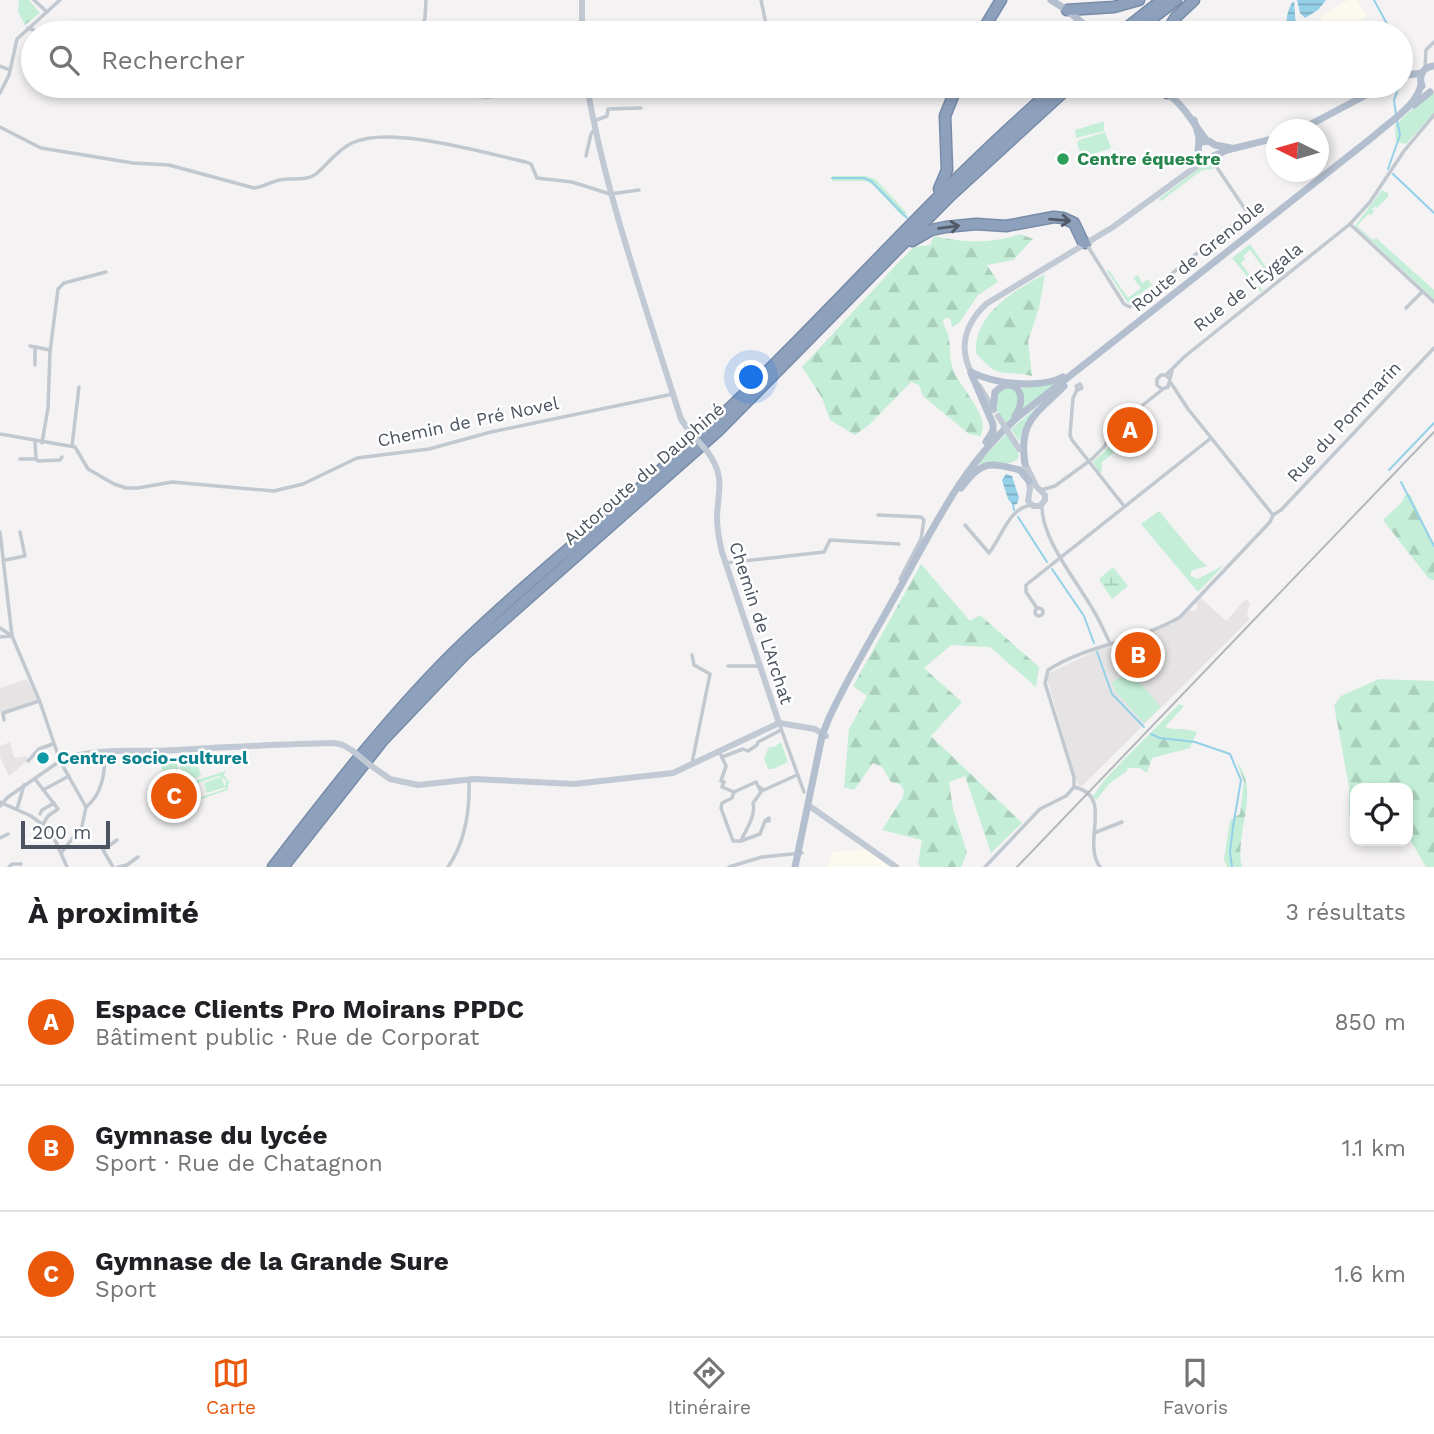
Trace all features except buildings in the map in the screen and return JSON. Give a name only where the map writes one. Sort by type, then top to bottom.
[{"type":"highway","points":[[987,21],[1001,0]]},
{"type":"highway","points":[[1067,10],[1114,7],[1139,0]]},
{"type":"highway","points":[[1135,21],[1162,0]]},
{"type":"highway","points":[[1149,21],[1176,0]]},
{"type":"highway","points":[[1174,21],[1194,0]]},
{"type":"highway","points":[[915,218],[946,177],[948,159],[944,116],[952,98]]},
{"type":"highway","name":"Autoroute du Dauphiné","points":[[273,867],[362,752],[446,660],[515,596],[655,477],[717,420],[915,218],[1044,98]]},
{"type":"highway","name":"Autoroute du Dauphiné","points":[[283,867],[369,757],[456,663],[513,609],[711,438],[977,170],[1057,98]]},
{"type":"highway","points":[[872,275],[912,240],[940,228],[1006,226],[1063,218],[1076,225],[1081,239],[1086,243]]},
{"type":"main road","points":[[1051,0],[1080,21]]},
{"type":"main road","points":[[1424,73],[1432,92]]},
{"type":"main road","points":[[1409,107],[1419,92],[1424,73]]},
{"type":"main road","name":"Route de Grenoble","points":[[956,492],[972,464],[996,437],[1409,107],[1432,92]]},
{"type":"main road","points":[[1176,98],[1194,120],[1203,143],[1212,155]]},
{"type":"main road","points":[[1321,119],[1360,98]]},
{"type":"main road","points":[[1203,143],[1198,154],[1212,155],[1266,140]]},
{"type":"main road","points":[[971,372],[1027,384],[1052,383],[1108,348]]},
{"type":"main road","points":[[971,372],[993,424],[991,435],[972,464]]},
{"type":"main road","points":[[1026,465],[1022,446],[1027,427],[1042,406],[1074,375]]},
{"type":"main road","name":"Route de Grenoble","points":[[956,492],[998,439],[1074,375]]},
{"type":"main road","points":[[983,392],[984,383],[991,378]]},
{"type":"main road","points":[[995,413],[993,399],[999,388],[1009,385],[1020,392],[1022,400],[1019,410],[996,437]]},
{"type":"main road","points":[[810,805],[818,733],[956,492],[976,470],[988,465],[1020,470],[1029,481]]},
{"type":"main road","points":[[797,867],[810,805],[818,733],[838,706],[956,492]]},
{"type":"street","points":[[34,0],[47,12]]},
{"type":"street","points":[[36,21],[60,0]]},
{"type":"street","points":[[425,21],[426,0]]},
{"type":"street","points":[[582,0],[582,21]]},
{"type":"street","points":[[761,0],[765,21]]},
{"type":"street","points":[[0,93],[10,70],[14,44],[21,36]]},
{"type":"street","points":[[1424,73],[1426,50],[1434,42]]},
{"type":"street","points":[[1424,73],[1425,57]]},
{"type":"street","points":[[0,66],[10,70]]},
{"type":"street","name":"Chemin de L'Archat","points":[[589,98],[611,194],[681,419],[716,464],[720,476],[717,525],[725,563],[780,727]]},
{"type":"street","points":[[586,156],[591,134],[606,117],[608,109],[641,108]]},
{"type":"street","name":"Rue de l'Eygala","points":[[1169,379],[1175,366],[1350,224],[1370,202],[1404,151],[1434,116]]},
{"type":"street","points":[[0,127],[41,148],[133,163],[169,165],[249,186],[263,187],[279,180],[313,176],[346,147],[364,139],[379,138],[446,144],[528,162],[537,178],[572,182],[611,194],[639,190]]},
{"type":"street","points":[[1182,176],[1198,154]]},
{"type":"street","points":[[1044,501],[1019,450],[966,360],[965,341],[976,315],[993,299],[1131,215],[1212,155],[1216,166],[1247,212],[1130,307],[1124,304],[1086,243]]},
{"type":"street","points":[[1350,224],[1434,302]]},
{"type":"street","points":[[42,443],[48,408],[50,351],[58,289],[64,283],[106,272]]},
{"type":"street","points":[[1406,308],[1423,292]]},
{"type":"street","points":[[35,365],[32,346],[50,351]]},
{"type":"street","name":"Rue du Pommarin","points":[[1074,787],[1074,777],[1045,683],[1045,675],[1054,666],[1110,643],[1163,626],[1180,617],[1270,522],[1273,515],[1281,510],[1434,348]]},
{"type":"street","points":[[1156,396],[1158,377],[1169,379]]},
{"type":"street","points":[[1169,379],[1175,391],[1273,515]]},
{"type":"street","points":[[1042,513],[1044,501],[1055,486],[1104,447],[1114,428],[1164,389],[1169,379]]},
{"type":"street","points":[[1157,386],[1175,391]]},
{"type":"street","points":[[0,434],[35,442],[72,446],[79,387]]},
{"type":"street","points":[[1077,390],[1073,398],[1070,435],[1124,506]]},
{"type":"street","name":"Chemin de Pré Novel","points":[[72,446],[77,449],[88,470],[114,485],[126,488],[172,482],[274,491],[303,484],[357,458],[429,449],[491,432],[673,394]]},
{"type":"street","points":[[1037,608],[1026,592],[1026,585],[1211,438]]},
{"type":"street","points":[[35,442],[36,459]]},
{"type":"street","points":[[20,459],[60,460],[62,457]]},
{"type":"street","points":[[1026,465],[1033,506],[1042,513],[1061,557],[1110,643]]},
{"type":"street","points":[[965,524],[989,553],[1029,494],[1055,486]]},
{"type":"street","points":[[1017,511],[1044,501]]},
{"type":"street","points":[[878,515],[921,517],[924,520],[921,539],[900,579],[904,581],[901,592]]},
{"type":"street","points":[[0,532],[12,635],[53,744],[86,807]]},
{"type":"street","points":[[5,560],[25,556],[20,532]]},
{"type":"street","points":[[725,563],[824,552],[830,540],[899,544]]},
{"type":"street","points":[[0,628],[12,635]]},
{"type":"street","points":[[0,637],[12,635]]},
{"type":"street","points":[[692,655],[694,664],[710,674],[692,764]]},
{"type":"street","points":[[729,666],[760,666]]},
{"type":"street","points":[[4,720],[3,713],[39,701]]},
{"type":"street","points":[[721,754],[743,749],[748,751],[780,727]]},
{"type":"street","points":[[780,727],[804,792]]},
{"type":"street","points":[[64,866],[62,852],[51,831],[17,809],[1,804],[24,785],[63,760],[84,753],[105,750],[177,750],[334,743],[353,751],[390,779],[410,784],[469,780],[574,784],[673,773],[780,727],[818,733]]},
{"type":"street","points":[[28,761],[39,749],[53,744]]},
{"type":"street","points":[[62,852],[82,826],[86,807],[93,801],[103,780],[105,750]]},
{"type":"street","points":[[721,754],[726,766],[721,781],[724,782],[722,787],[734,792]]},
{"type":"street","points":[[758,787],[764,790],[797,775]]},
{"type":"street","points":[[43,790],[69,776]]},
{"type":"street","points":[[34,779],[58,809],[48,816],[43,824]]},
{"type":"street","points":[[447,867],[464,838],[469,780]]},
{"type":"street","points":[[741,841],[754,803],[761,792],[756,782],[734,792],[732,797],[722,803],[721,808],[733,841],[741,841],[760,834],[765,821]]},
{"type":"street","points":[[17,809],[24,785]]},
{"type":"street","points":[[985,867],[1040,809],[1066,796],[1074,787],[1083,789],[1093,799],[1096,817],[1092,850],[1100,867]]},
{"type":"street","points":[[40,814],[54,803]]},
{"type":"street","points":[[810,805],[896,867]]},
{"type":"street","points":[[1094,833],[1122,822]]},
{"type":"street","points":[[0,838],[8,834]]},
{"type":"street","points":[[117,840],[103,850],[115,867],[138,857]]},
{"type":"street","points":[[729,867],[762,857],[800,852]]},
{"type":"street","points":[[9,867],[21,864]]},
{"type":"shaded area","points":[[1348,0],[1357,0],[1367,16],[1360,21],[1323,21],[1320,17]]},
{"type":"shaded area","points":[[1201,598],[1226,621],[1246,599],[1250,603],[1247,616],[1250,619],[1082,786],[1078,785],[1047,679],[1049,673],[1104,647],[1114,648],[1116,644],[1172,624],[1190,609],[1194,612],[1198,606],[1196,603]]},
{"type":"shaded area","points":[[27,679],[38,700],[0,713],[0,688]]},
{"type":"shaded area","points":[[10,742],[14,758],[26,756],[28,760],[9,776],[0,757],[0,746]]},
{"type":"shaded area","points":[[869,849],[892,867],[828,867],[832,852]]},
{"type":"green space","points":[[19,0],[29,0],[40,13],[30,21],[23,21],[18,12]]},
{"type":"green space","points":[[1429,94],[1434,94],[1434,113],[1406,144],[1396,142],[1395,125]]},
{"type":"green space","points":[[1104,122],[1104,131],[1076,138],[1075,130]]},
{"type":"green space","points":[[1105,132],[1110,149],[1081,157],[1077,143],[1079,140]]},
{"type":"green space","points":[[1209,164],[1215,167],[1202,170],[1161,201],[1159,199],[1201,167]]},
{"type":"green space","points":[[832,176],[865,176],[875,179],[907,213],[903,217],[866,181],[832,181]]},
{"type":"green space","points":[[1382,190],[1388,193],[1388,197],[1377,208],[1375,206],[1371,215],[1368,214],[1357,226],[1373,240],[1376,238],[1434,290],[1434,299],[1355,226]]},
{"type":"green space","points":[[1020,234],[1033,239],[1013,260],[987,265],[998,282],[978,295],[959,323],[952,327],[950,318],[943,319],[954,372],[982,421],[980,436],[969,434],[923,396],[919,385],[911,382],[870,424],[855,435],[830,420],[822,398],[802,367],[914,247],[930,245],[934,236],[977,241],[998,240]]},
{"type":"green space","points":[[1250,244],[1268,270],[1266,271],[1250,250],[1243,256],[1245,259],[1241,263],[1263,290],[1260,292],[1232,258]]},
{"type":"green space","points":[[1108,269],[1128,298],[1141,288],[1133,278],[1138,275],[1142,283],[1148,279],[1152,285],[1128,303]]},
{"type":"green space","points":[[1045,274],[1039,308],[1028,341],[1032,376],[996,371],[976,353],[982,326],[998,305]]},
{"type":"green space","points":[[1057,383],[1021,411],[1022,385]]},
{"type":"green space","points":[[999,390],[1016,390],[1020,401],[1012,418],[1006,423],[995,408]]},
{"type":"green space","points":[[1042,403],[1024,427],[1019,441],[1011,429]]},
{"type":"green space","points":[[1119,430],[1126,443],[1102,462],[1100,473],[1093,462],[1109,447],[1112,436]]},
{"type":"green space","points":[[1007,433],[1019,455],[1017,460],[1004,465],[978,463]]},
{"type":"green space","points":[[1410,494],[1434,545],[1434,580],[1429,579],[1383,520],[1402,502],[1405,495]]},
{"type":"green space","points":[[1159,511],[1207,566],[1191,571],[1191,576],[1198,579],[1224,565],[1198,592],[1141,524]]},
{"type":"green space","points":[[921,564],[970,621],[980,615],[1039,667],[1036,687],[990,647],[951,645],[924,668],[962,702],[931,736],[1022,823],[991,853],[965,776],[949,782],[953,809],[967,852],[961,867],[921,867],[918,864],[922,840],[882,830],[903,797],[904,790],[900,784],[891,782],[882,767],[873,763],[854,790],[844,787],[849,729],[867,696],[853,686]]},
{"type":"green space","points":[[1113,567],[1128,586],[1112,599],[1099,579]]},
{"type":"green space","points":[[1126,667],[1161,707],[1144,723],[1116,692],[1112,682],[1124,675],[1123,669]]},
{"type":"green space","points":[[1379,679],[1434,681],[1434,867],[1426,867],[1413,845],[1413,783],[1350,783],[1350,816],[1349,787],[1334,705],[1341,696]]},
{"type":"green space","points":[[1179,704],[1184,706],[1165,727],[1197,732],[1190,748],[1152,758],[1147,773],[1140,768],[1128,768],[1110,783],[1096,800],[1093,796],[1106,778]]},
{"type":"green space","points":[[781,742],[788,762],[768,769],[764,758],[769,747]]},
{"type":"green space","points":[[194,752],[201,776],[185,781],[177,758]]},
{"type":"green space","points":[[175,759],[183,782],[168,787],[160,764]]},
{"type":"green space","points":[[1237,762],[1247,786],[1240,854],[1242,867],[1227,867],[1224,859],[1230,820],[1240,814],[1244,782]]},
{"type":"green space","points":[[226,771],[224,775],[229,782],[227,790],[196,801],[190,792],[191,785],[188,786],[187,783]],"holes":[[[219,776],[226,780],[225,789],[201,797],[194,795],[192,789],[195,784]]]},
{"type":"green space","points":[[221,777],[225,787],[207,793],[204,783]]},
{"type":"water","points":[[1297,0],[1326,0],[1318,10],[1305,18],[1300,13]]},
{"type":"water","points":[[1294,1],[1295,21],[1286,21],[1289,10]]},
{"type":"water","points":[[1006,474],[1012,476],[1019,498],[1017,504],[1013,505],[1008,499],[1002,480]]},
{"type":"waterway","points":[[1374,0],[1385,21]]},
{"type":"waterway","points":[[1395,98],[1396,115]]},
{"type":"waterway","points":[[1388,169],[1400,135],[1397,121]]},
{"type":"waterway","points":[[1393,174],[1434,213]]},
{"type":"waterway","points":[[832,178],[864,178],[871,181],[907,218]]},
{"type":"waterway","points":[[1389,470],[1434,423]]},
{"type":"waterway","points":[[1401,482],[1434,546]]},
{"type":"waterway","points":[[1013,505],[1014,510]]},
{"type":"waterway","points":[[1018,517],[1047,562]]},
{"type":"waterway","points":[[1052,569],[1084,616],[1094,643]]},
{"type":"waterway","points":[[1097,652],[1112,694],[1144,727]]},
{"type":"waterway","points":[[1151,734],[1160,738],[1195,742],[1230,754],[1241,780],[1230,852],[1232,867]]},
{"type":"railway","points":[[1017,867],[1434,432]]},
{"type":"place","name":"Centre équestre","points":[[1063,159]]},
{"type":"place","name":"Espace Clients Pro Moirans PPDC","points":[[1130,430]]},
{"type":"place","name":"Gymnase du lycée","points":[[1138,655]]},
{"type":"place","name":"Centre socio-culturel","points":[[43,758]]},
{"type":"place","name":"Gymnase de la Grande Sure","points":[[174,796]]}]
